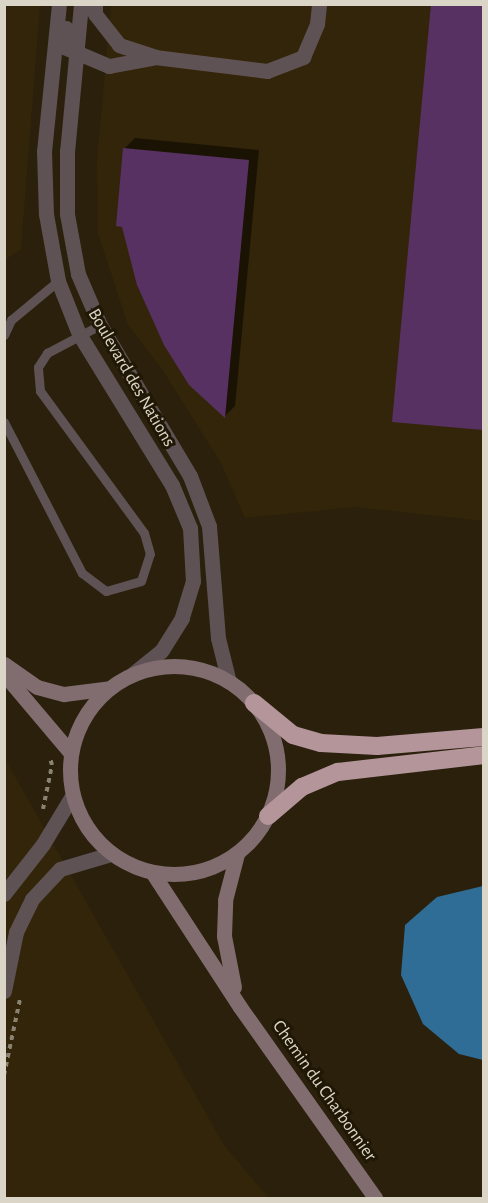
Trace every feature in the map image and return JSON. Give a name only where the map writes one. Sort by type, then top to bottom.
[{"type":"highway","points":[[254,703],[293,735],[321,743],[377,746],[483,737]]},
{"type":"highway","points":[[268,816],[302,787],[338,772],[483,755]]},
{"type":"street","name":"Boulevard des Nations","points":[[59,4],[44,151],[46,214],[58,281],[79,334],[172,485],[190,528],[194,581],[182,618],[161,651],[133,674]]},
{"type":"street","points":[[68,4],[64,47],[109,66],[155,57]]},
{"type":"street","name":"Boulevard des Nations","points":[[81,4],[67,152],[67,214],[78,274],[100,326],[190,476],[209,526],[218,638],[229,682]]},
{"type":"street","points":[[95,4],[95,14],[119,45],[155,57],[267,71],[303,57],[317,24],[319,4]]},
{"type":"street","points":[[4,664],[38,687],[64,694],[110,687]]},
{"type":"street","points":[[157,667],[182,667],[207,671],[229,682],[254,703],[267,723],[277,758],[276,793],[268,816],[237,854],[211,868],[182,874],[152,873],[111,854],[81,819],[72,796],[70,753],[87,713],[110,687],[133,674],[157,667]]},
{"type":"street","points":[[4,674],[70,753]]},
{"type":"street","points":[[4,894],[43,844],[72,796]]},
{"type":"street","points":[[4,991],[16,932],[32,899],[60,869],[111,854]]},
{"type":"street","name":"Chemin du Charbonnier","points":[[237,854],[225,900],[224,936],[227,969],[240,1007]]},
{"type":"street","name":"Chemin du Charbonnier","points":[[152,873],[240,1007],[375,1198]]},
{"type":"lane","points":[[4,335],[11,320],[58,281]]},
{"type":"lane","points":[[4,422],[82,573],[106,591],[141,580],[150,554],[144,533],[40,391],[38,367],[47,353],[79,334],[100,326]]},
{"type":"path","points":[[42,812],[52,765],[49,754]]},
{"type":"path","points":[[4,1075],[21,994]]},
{"type":"shaded area","points":[[5,4],[40,5],[21,249],[5,260]]},
{"type":"shaded area","points":[[111,5],[483,5],[483,521],[356,507],[245,518],[221,463],[162,369],[128,325],[98,234],[97,160]]},
{"type":"shaded area","points":[[4,757],[224,1145],[269,1198],[5,1198]]},
{"type":"water","points":[[484,886],[483,1060],[459,1054],[423,1024],[401,975],[405,925],[437,897]]},
{"type":"building","points":[[431,4],[483,4],[483,430],[392,422]]},
{"type":"building","points":[[123,148],[249,160],[225,418],[189,385],[164,345],[137,285],[122,227],[116,226]]}]
